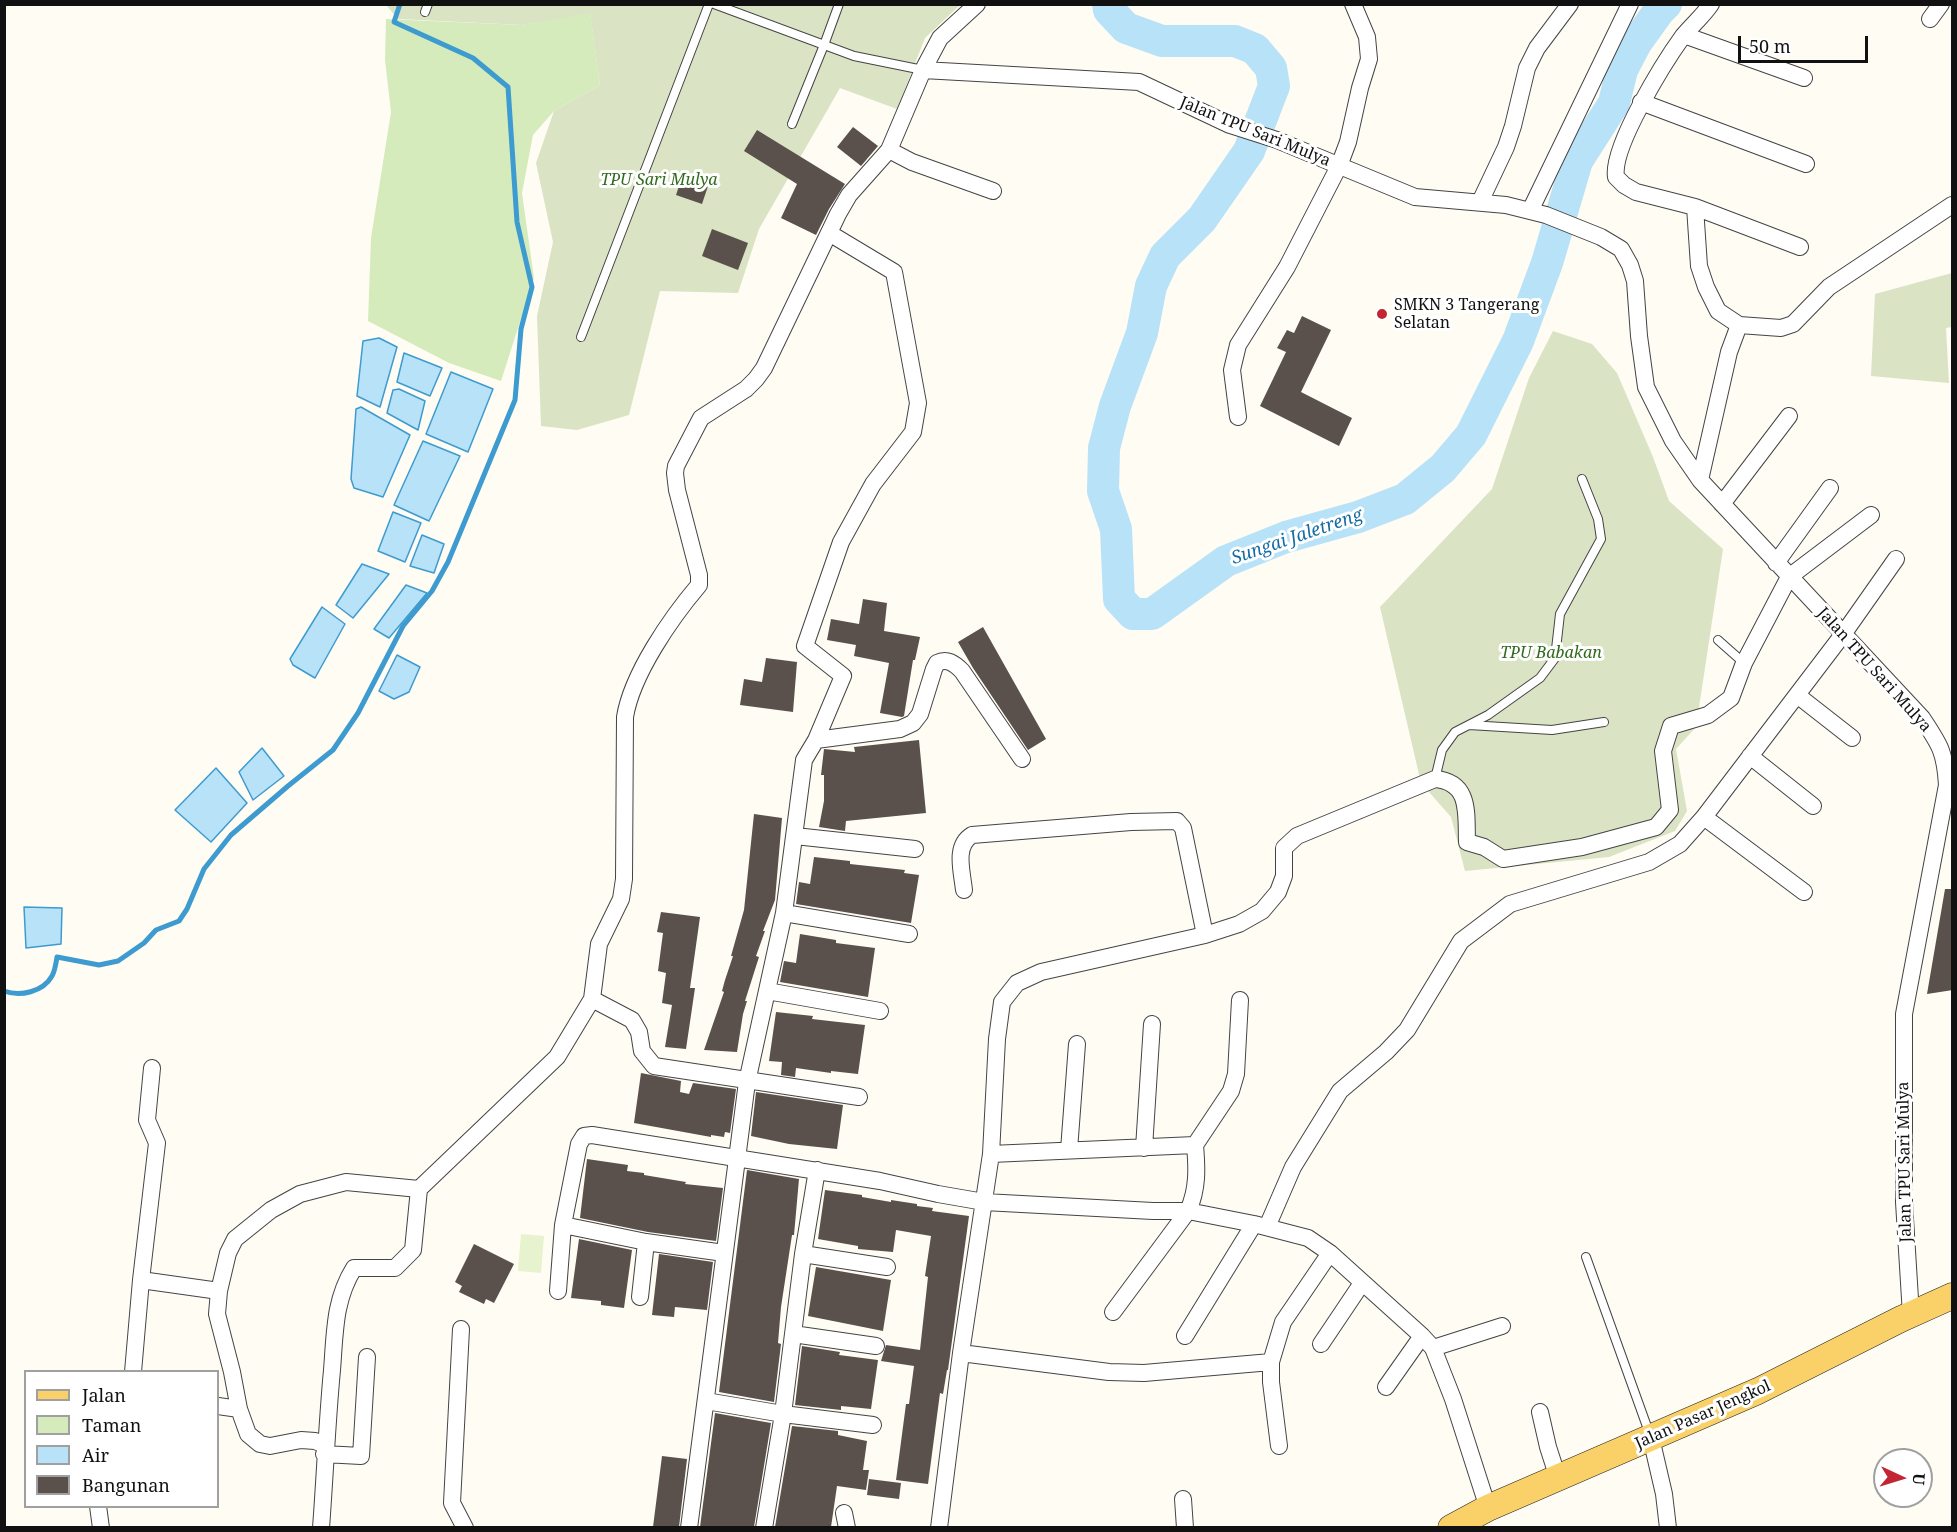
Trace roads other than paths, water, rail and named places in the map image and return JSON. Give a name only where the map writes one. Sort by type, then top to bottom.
[{"type":"main road","name":"Jalan Pasar Jengkol","points":[[1451,1527],[1488,1508],[1782,1380],[1953,1296]]},
{"type":"street","points":[[321,1527],[324,1449],[337,1309],[344,1285],[354,1268],[395,1268],[413,1250],[419,1189],[556,1057],[592,999],[599,944],[621,899],[624,879],[627,706],[636,680],[648,658],[699,585],[699,575],[677,489],[676,466],[701,418],[746,389],[764,368],[849,195],[889,150],[923,70],[940,38],[977,4]]},
{"type":"street","points":[[1238,417],[1232,370],[1238,345],[1287,267],[1339,166],[1348,142],[1369,59],[1367,37],[1353,4]]},
{"type":"street","points":[[1480,202],[1506,147],[1527,68],[1537,48],[1570,4]]},
{"type":"street","points":[[1538,213],[1630,4]]},
{"type":"street","points":[[1711,4],[1684,35],[1641,102],[1616,161],[1616,177],[1636,192],[1695,207],[1800,247]]},
{"type":"street","points":[[1930,19],[1941,4]]},
{"type":"street","points":[[1684,35],[1804,78]]},
{"type":"street","name":"Jalan TPU Sari Mulya","points":[[923,70],[1139,82],[1230,125],[1276,140],[1415,197],[1506,205],[1538,213],[1601,237],[1621,249],[1630,265],[1635,281],[1646,387],[1673,441],[1700,480],[1922,718],[1946,759],[1950,785],[1904,1014],[1904,1202],[1911,1315]]},
{"type":"street","points":[[1641,102],[1806,164]]},
{"type":"street","points":[[889,150],[912,162],[993,191]]},
{"type":"street","points":[[1695,207],[1699,266],[1718,311],[1738,325],[1781,328],[1789,327],[1829,287],[1953,205]]},
{"type":"street","points":[[689,1527],[747,1082],[784,913],[804,760],[816,740],[843,676],[805,646],[841,542],[873,484],[913,432],[918,403],[894,272],[829,233]]},
{"type":"street","points":[[1700,480],[1729,352],[1738,325]]},
{"type":"street","points":[[1722,504],[1790,416]]},
{"type":"street","points":[[1776,563],[1830,488]]},
{"type":"street","points":[[939,1527],[991,1154],[997,1039],[1002,1002],[1009,992],[1017,984],[1041,972],[1205,935],[1239,924],[1262,911],[1278,892],[1282,884],[1284,848],[1298,836],[1435,779],[1453,783],[1461,791],[1466,805],[1467,842],[1484,847],[1503,860],[1582,847],[1656,827],[1670,810],[1664,751],[1671,726],[1708,715],[1731,698],[1744,663],[1789,577],[1871,515]]},
{"type":"street","points":[[1185,1336],[1260,1226],[1340,1091],[1386,1052],[1407,1030],[1461,941],[1510,904],[1649,862],[1680,844],[1704,817],[1844,633],[1896,559]]},
{"type":"street","points":[[816,740],[900,729],[913,723],[922,710],[937,663],[946,661],[954,663],[962,671],[1022,759]]},
{"type":"street","points":[[1797,694],[1852,738]]},
{"type":"street","points":[[1750,756],[1813,806]]},
{"type":"street","points":[[1704,817],[1804,892]]},
{"type":"street","points":[[964,890],[960,847],[965,839],[972,835],[1131,822],[1177,821],[1183,828],[1205,935]]},
{"type":"street","points":[[795,836],[915,849]]},
{"type":"street","points":[[784,913],[909,934]]},
{"type":"street","points":[[767,991],[880,1011]]},
{"type":"street","points":[[592,999],[632,1020],[639,1032],[642,1051],[654,1066],[747,1082],[859,1097]]},
{"type":"street","points":[[1113,1312],[1188,1211],[1196,1186],[1195,1145],[1231,1090],[1236,1074],[1240,1000]]},
{"type":"street","points":[[1144,1148],[1152,1024]]},
{"type":"street","points":[[1069,1150],[1077,1044]]},
{"type":"street","points":[[133,1370],[157,1143],[147,1120],[152,1068]]},
{"type":"street","points":[[558,1291],[563,1225],[579,1144],[584,1136],[592,1135],[817,1170],[984,1202],[1153,1212],[1188,1211],[1260,1226],[1308,1238],[1330,1253],[1427,1342],[1453,1399],[1488,1508]]},
{"type":"street","points":[[991,1154],[1195,1145]]},
{"type":"street","points":[[764,1527],[783,1414],[803,1254],[817,1170]]},
{"type":"street","points":[[367,1357],[361,1456],[324,1449],[308,1440],[270,1446],[260,1444],[248,1434],[239,1409],[217,1314],[219,1291],[228,1253],[235,1239],[272,1210],[300,1194],[346,1182],[419,1189]]},
{"type":"street","points":[[563,1225],[646,1242],[724,1252]]},
{"type":"street","points":[[640,1297],[646,1242]]},
{"type":"street","points":[[1279,1446],[1271,1382],[1271,1362],[1283,1322],[1330,1253]]},
{"type":"street","points":[[803,1254],[887,1267]]},
{"type":"street","points":[[141,1280],[219,1291]]},
{"type":"street","points":[[1321,1344],[1362,1283]]},
{"type":"street","points":[[1386,1387],[1427,1342],[1502,1326]]},
{"type":"street","points":[[461,1329],[452,1503],[465,1527]]},
{"type":"street","points":[[793,1335],[876,1346]]},
{"type":"street","points":[[962,1353],[1109,1372],[1144,1373],[1271,1362]]},
{"type":"street","points":[[706,1401],[783,1414],[873,1425]]},
{"type":"street","points":[[219,1406],[239,1409]]},
{"type":"street","points":[[1540,1412],[1558,1478]]},
{"type":"street","points":[[1651,1438],[1664,1494],[1668,1527]]},
{"type":"street","points":[[1183,1499],[1185,1527]]},
{"type":"street","points":[[98,1508],[101,1527]]},
{"type":"lane","points":[[581,337],[709,4]]},
{"type":"lane","points":[[714,4],[854,56],[923,70]]},
{"type":"lane","points":[[792,124],[839,4]]},
{"type":"lane","points":[[1435,779],[1438,762],[1455,732],[1488,715],[1540,678],[1555,658],[1560,615],[1601,539],[1598,519],[1582,479]]},
{"type":"lane","points":[[1718,640],[1744,663]]},
{"type":"lane","points":[[1469,725],[1552,730],[1604,723]]},
{"type":"lane","points":[[1586,1257],[1651,1438]]},
{"type":"water","points":[[379,338],[397,347],[380,407],[357,396],[363,341]]},
{"type":"water","points":[[404,353],[442,368],[430,396],[397,382]]},
{"type":"water","points":[[451,372],[493,389],[468,452],[426,434]]},
{"type":"water","points":[[399,389],[425,401],[418,430],[387,413],[393,390]]},
{"type":"water","points":[[361,407],[410,435],[383,497],[354,488],[351,479],[356,409]]},
{"type":"water","points":[[423,441],[460,456],[429,521],[394,505]]},
{"type":"water","points":[[393,512],[421,523],[405,562],[378,551]]},
{"type":"water","points":[[422,535],[444,544],[434,573],[410,566]]},
{"type":"water","points":[[362,564],[389,574],[353,618],[336,605]]},
{"type":"water","points":[[406,585],[427,593],[389,638],[374,629]]},
{"type":"water","points":[[322,607],[345,624],[315,678],[293,665],[290,659]]},
{"type":"water","points":[[397,655],[420,667],[409,692],[394,699],[379,691]]},
{"type":"water","points":[[262,748],[284,776],[253,800],[239,772]]},
{"type":"water","points":[[216,768],[247,803],[211,842],[175,810]]},
{"type":"water","points":[[24,907],[62,908],[61,944],[26,948]]},
{"type":"waterway","points":[[4,991],[24,993],[43,986],[53,974],[57,957],[99,965],[118,961],[144,943],[156,930],[179,921],[187,909],[204,869],[231,835],[333,750],[358,713],[403,626],[432,591],[448,562],[515,400],[521,329],[532,287],[517,222],[508,87],[473,58],[394,22],[400,4]]},
{"type":"waterway","name":"Sungai Jaletreng","points":[[1108,4],[1109,10],[1126,28],[1162,41],[1235,41],[1255,49],[1271,68],[1274,86],[1249,151],[1202,219],[1165,256],[1151,286],[1142,333],[1115,406],[1104,448],[1103,491],[1116,529],[1119,599],[1133,614],[1152,614],[1226,561],[1286,537],[1358,517],[1405,499],[1443,468],[1471,435],[1518,341],[1547,263],[1577,161],[1614,103],[1622,70],[1636,43],[1666,4]]},
{"type":"place","name":"SMKN 3 Tangerang Selatan","points":[[1382,314]]},
{"type":"park label","name":"TPU Sari Mulya","points":[[659,180]]},
{"type":"park label","name":"TPU Babakan","points":[[1551,653]]}]
